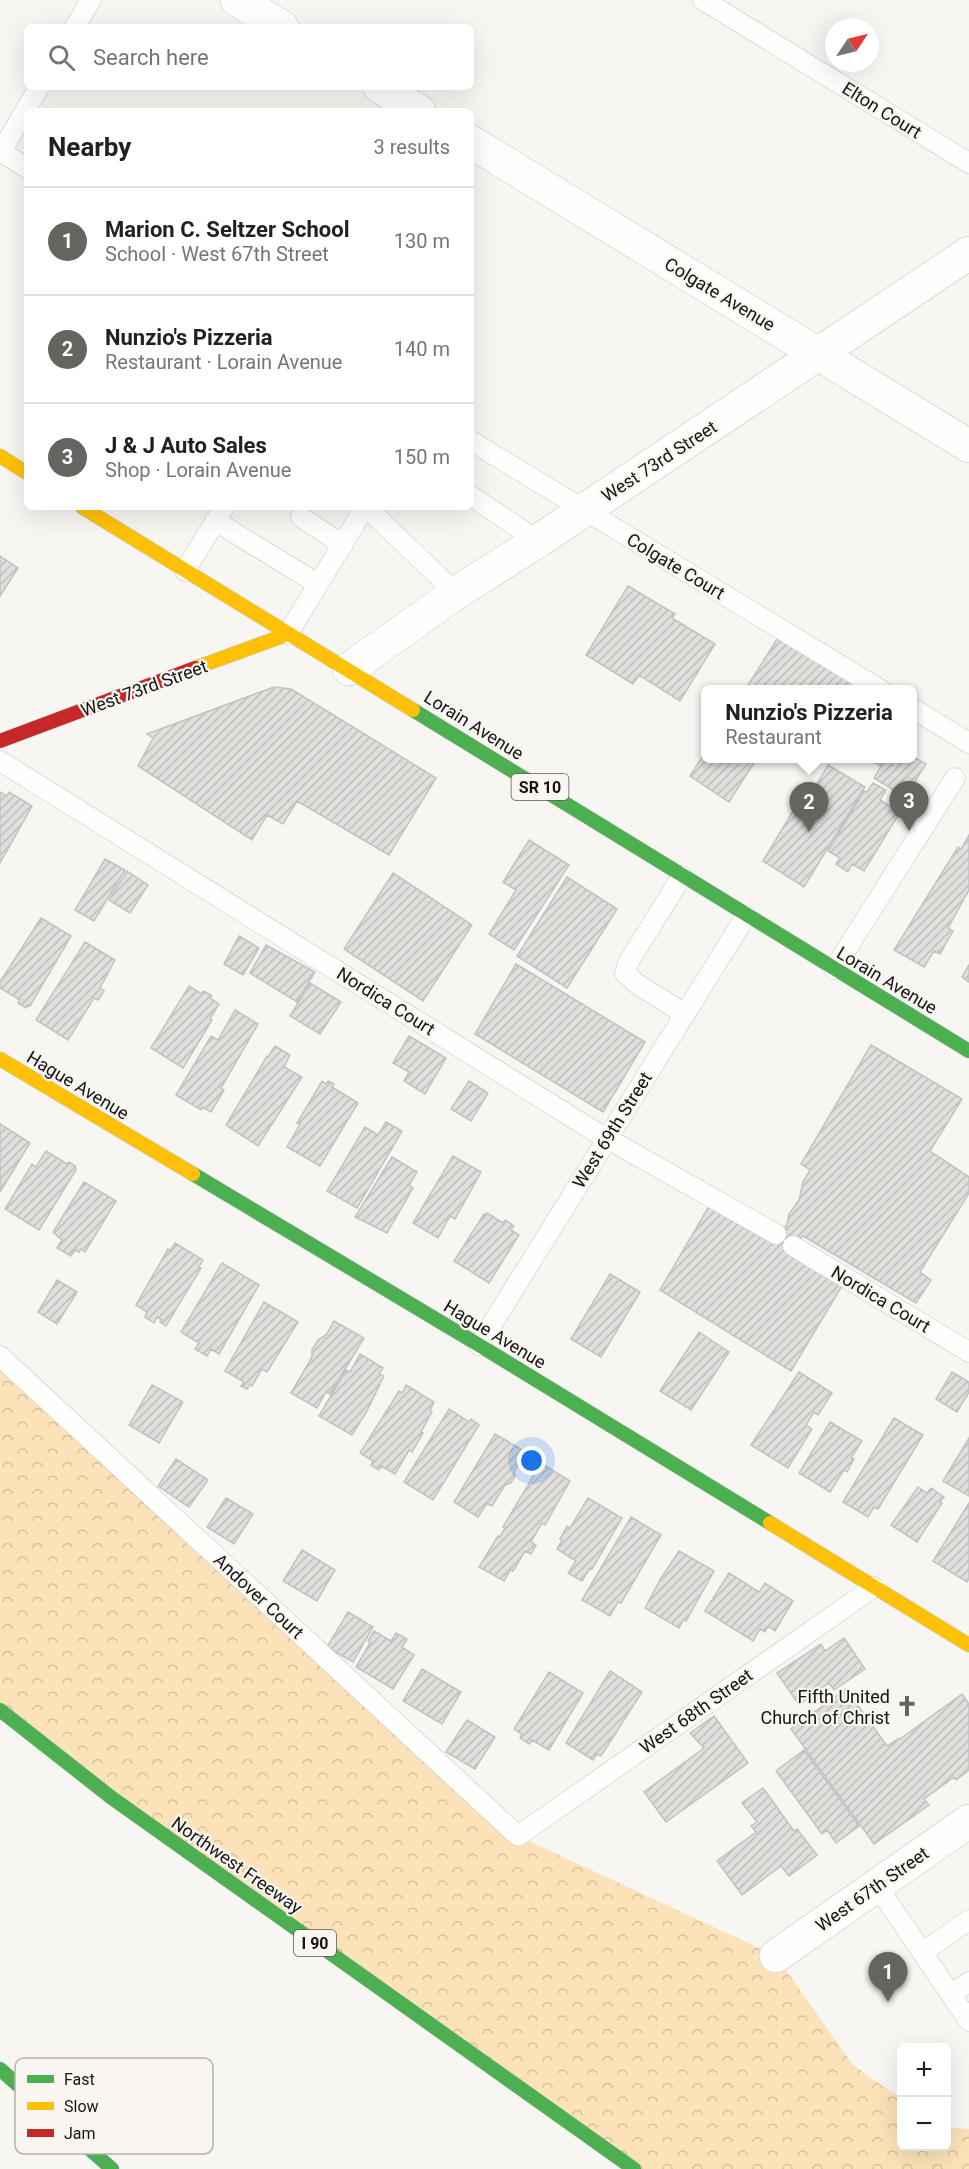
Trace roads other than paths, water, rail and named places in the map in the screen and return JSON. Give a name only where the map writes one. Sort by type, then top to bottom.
[{"type":"main road","points":[[0,456],[24,471]]},
{"type":"main road","name":"Lorain Avenue","points":[[87,510],[969,1051]]},
{"type":"main road","name":"West 73rd Street","points":[[0,741],[288,634]]},
{"type":"main road","name":"Hague Avenue","points":[[0,1059],[479,1345],[969,1645]]},
{"type":"main road","name":"Northwest Freeway","points":[[0,1710],[112,1798],[634,2169]]},
{"type":"main road","points":[[0,2069],[15,2082]]},
{"type":"main road","points":[[95,2154],[112,2169]]},
{"type":"street","points":[[237,0],[277,24]]},
{"type":"street","points":[[385,90],[414,108]]},
{"type":"street","name":"Colgate Avenue","points":[[474,144],[969,446]]},
{"type":"street","name":"West 73rd Street","points":[[349,669],[456,593],[538,541],[969,253]]},
{"type":"street","name":"West 67th Street","points":[[776,1956],[969,1821]]},
{"type":"lane","points":[[77,24],[91,0]]},
{"type":"lane","name":"Elton Court","points":[[703,0],[969,164]]},
{"type":"lane","points":[[27,108],[37,90]]},
{"type":"lane","points":[[24,113],[1,152],[24,166]]},
{"type":"lane","name":"Colgate Court","points":[[474,443],[873,685]]},
{"type":"lane","points":[[474,498],[538,541]]},
{"type":"lane","points":[[288,634],[363,510]]},
{"type":"lane","points":[[368,510],[456,593]]},
{"type":"lane","points":[[185,571],[220,514],[318,584]]},
{"type":"lane","points":[[301,517],[343,545]]},
{"type":"lane","points":[[917,711],[969,742]]},
{"type":"lane","name":"Nordica Court","points":[[0,761],[607,1138],[776,1234]]},
{"type":"lane","points":[[834,969],[955,778]]},
{"type":"lane","points":[[682,876],[628,963],[625,973],[637,984],[685,1014]]},
{"type":"lane","name":"West 69th Street","points":[[479,1345],[746,916]]},
{"type":"lane","name":"Nordica Court","points":[[793,1246],[969,1352]]},
{"type":"lane","name":"Andover Court","points":[[0,1356],[518,1836]]},
{"type":"lane","name":"West 68th Street","points":[[518,1836],[874,1587]]},
{"type":"lane","points":[[877,1886],[969,2021]]},
{"type":"lane","points":[[923,1952],[969,1920]]},
{"type":"lane","points":[[951,1994],[969,1982]]},
{"type":"place","name":"J & J Auto Sales","points":[[909,831]]},
{"type":"place","name":"Nunzio's Pizzeria","points":[[809,832]]},
{"type":"place","name":"Fifth United Church of Christ","points":[[907,1706]]},
{"type":"place","name":"Marion C. Seltzer School","points":[[888,2002]]}]
